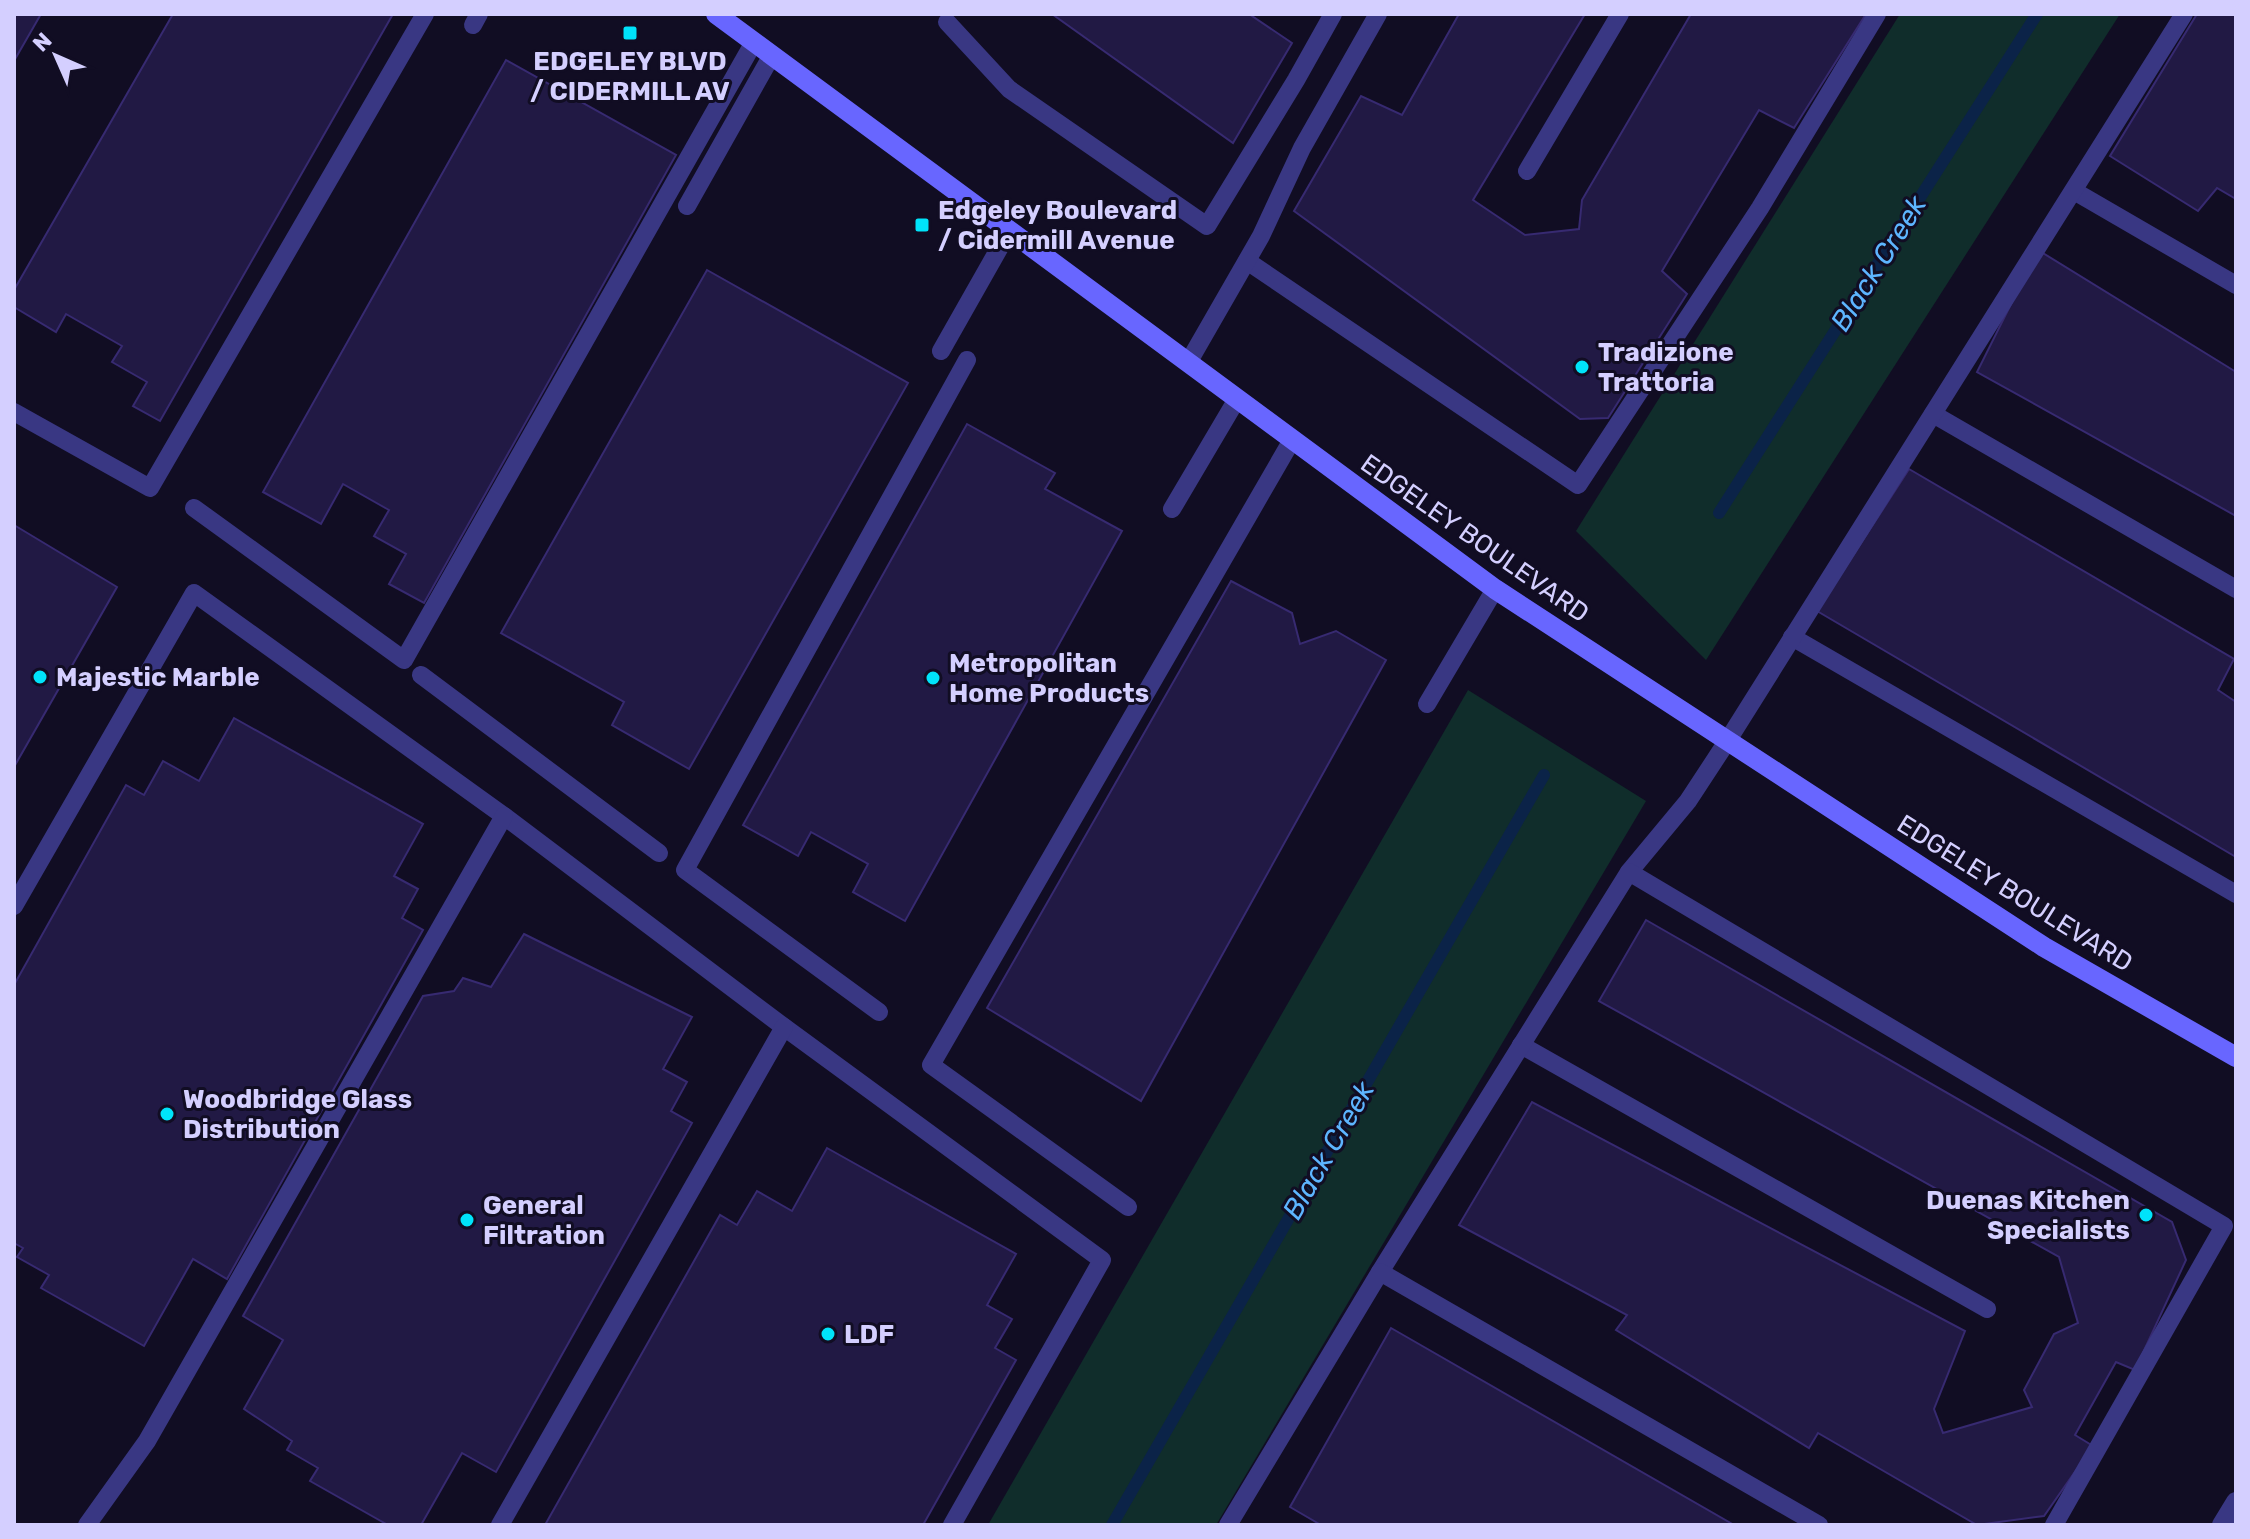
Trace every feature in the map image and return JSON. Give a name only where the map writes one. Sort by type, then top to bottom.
[{"type":"street","name":"EDGELEY BOULEVARD","points":[[728,17],[754,42],[1495,589],[2044,947],[2236,1057]]},
{"type":"street","points":[[2222,1525],[2236,1502]]},
{"type":"lane","points":[[14,412],[150,488],[425,14]]},
{"type":"lane","points":[[947,22],[1009,89],[1207,226],[1330,20],[1310,14]]},
{"type":"lane","points":[[1188,363],[1261,236],[1302,148],[1378,14]]},
{"type":"lane","points":[[1527,171],[1620,14]]},
{"type":"lane","points":[[1247,261],[1578,485],[1760,208],[1877,14]]},
{"type":"lane","points":[[1228,1525],[1380,1272],[1629,872],[1688,801],[1728,740],[2184,14]]},
{"type":"lane","points":[[194,508],[404,660],[754,42]]},
{"type":"lane","points":[[687,206],[772,55]]},
{"type":"lane","points":[[2074,191],[2236,285]]},
{"type":"lane","points":[[941,351],[1009,231]]},
{"type":"lane","points":[[879,1012],[685,870],[967,360]]},
{"type":"lane","points":[[1172,509],[1237,399]]},
{"type":"lane","points":[[1933,414],[2236,589]]},
{"type":"lane","points":[[1128,1207],[931,1065],[1292,440]]},
{"type":"lane","points":[[1427,704],[1495,589]]},
{"type":"lane","points":[[14,906],[194,593],[504,816],[784,1027],[1102,1260],[952,1525]]},
{"type":"lane","points":[[1792,637],[2236,894]]},
{"type":"lane","points":[[421,675],[659,853]]},
{"type":"lane","points":[[87,1525],[147,1441],[504,816]]},
{"type":"lane","points":[[1629,872],[2224,1226],[2054,1525]]},
{"type":"lane","points":[[500,1525],[784,1027]]},
{"type":"lane","points":[[1521,1045],[1987,1309]]},
{"type":"lane","points":[[1380,1272],[1819,1525]]},
{"type":"green space","points":[[1900,14],[2120,14],[1706,660],[1576,531]]},
{"type":"green space","points":[[1468,690],[1646,801],[1216,1525],[988,1525]]},
{"type":"building","points":[[14,14],[41,14],[14,61]]},
{"type":"building","points":[[173,14],[393,14],[160,421],[133,406],[147,382],[112,362],[122,346],[66,314],[56,332],[14,307],[14,290]]},
{"type":"building","points":[[1052,14],[1249,14],[1292,43],[1233,143]]},
{"type":"building","points":[[1459,14],[1585,14],[1473,200],[1525,235],[1579,229],[1582,200],[1691,14],[1866,14],[1794,128],[1759,110],[1662,271],[1687,294],[1608,418],[1580,419],[1294,211],[1361,96],[1402,115]]},
{"type":"building","points":[[2197,14],[2236,14],[2236,199],[2217,188],[2198,211],[2110,156]]},
{"type":"building","points":[[506,60],[676,155],[424,603],[389,584],[406,554],[374,536],[389,510],[343,484],[321,524],[263,492]]},
{"type":"building","points":[[2038,250],[2236,372],[2236,516],[1977,372]]},
{"type":"building","points":[[707,270],[908,383],[689,769],[612,725],[624,702],[501,633]]},
{"type":"building","name":"Metropolitan Home Products","points":[[967,424],[1055,473],[1045,489],[1122,531],[905,921],[853,892],[868,864],[811,832],[798,856],[743,825]]},
{"type":"building","points":[[1909,469],[2234,659],[2218,690],[2236,702],[2236,857],[1817,611]]},
{"type":"building","name":"Majestic Marble","points":[[14,525],[117,587],[14,767]]},
{"type":"building","points":[[1231,581],[1292,613],[1300,644],[1336,631],[1386,660],[1141,1101],[987,1008]]},
{"type":"building","name":"Woodbridge Glass Distribution","points":[[234,718],[423,824],[394,876],[418,889],[402,918],[423,930],[227,1279],[193,1259],[144,1346],[41,1288],[49,1275],[17,1257],[23,1248],[14,1243],[14,985],[126,785],[144,795],[163,761],[199,781]]},
{"type":"building","points":[[1646,920],[2172,1222],[2186,1260],[2135,1370],[2116,1362],[2075,1435],[2093,1446],[2044,1516],[1977,1525],[1818,1433],[1809,1448],[1616,1330],[1627,1315],[1459,1225],[1532,1102],[1965,1331],[1934,1409],[1943,1433],[2032,1407],[2024,1390],[2054,1334],[2078,1323],[2059,1257],[1599,1001]]},
{"type":"building","name":"General Filtration","points":[[524,934],[692,1017],[663,1069],[687,1082],[671,1111],[692,1123],[496,1472],[462,1453],[421,1525],[388,1525],[310,1481],[318,1468],[287,1450],[292,1441],[244,1409],[283,1340],[243,1316],[423,996],[454,991],[463,978],[491,987]]},
{"type":"building","name":"LDF","points":[[827,1148],[1016,1254],[987,1305],[1012,1319],[995,1348],[1016,1360],[923,1525],[545,1525],[720,1215],[737,1225],[757,1191],[792,1211]]},
{"type":"building","points":[[1391,1328],[1734,1525],[1321,1525],[1290,1507]]},
{"type":"waterway","name":"Black Creek","points":[[1719,513],[2037,14]]},
{"type":"waterway","name":"Black Creek","points":[[1112,1525],[1544,775]]},
{"type":"place","name":"EDGELEY BLVD / CIDERMILL AV","points":[[630,33]]},
{"type":"place","name":"Edgeley Boulevard / Cidermill Avenue","points":[[922,225]]},
{"type":"place","name":"Tradizione Trattoria","points":[[1582,367]]},
{"type":"place","name":"Majestic Marble","points":[[40,677]]},
{"type":"place","name":"Metropolitan Home Products","points":[[933,678]]},
{"type":"place","name":"Woodbridge Glass Distribution","points":[[167,1114]]},
{"type":"place","name":"Duenas Kitchen Specialists","points":[[2146,1215]]},
{"type":"place","name":"General Filtration","points":[[467,1220]]},
{"type":"place","name":"LDF","points":[[828,1334]]}]
